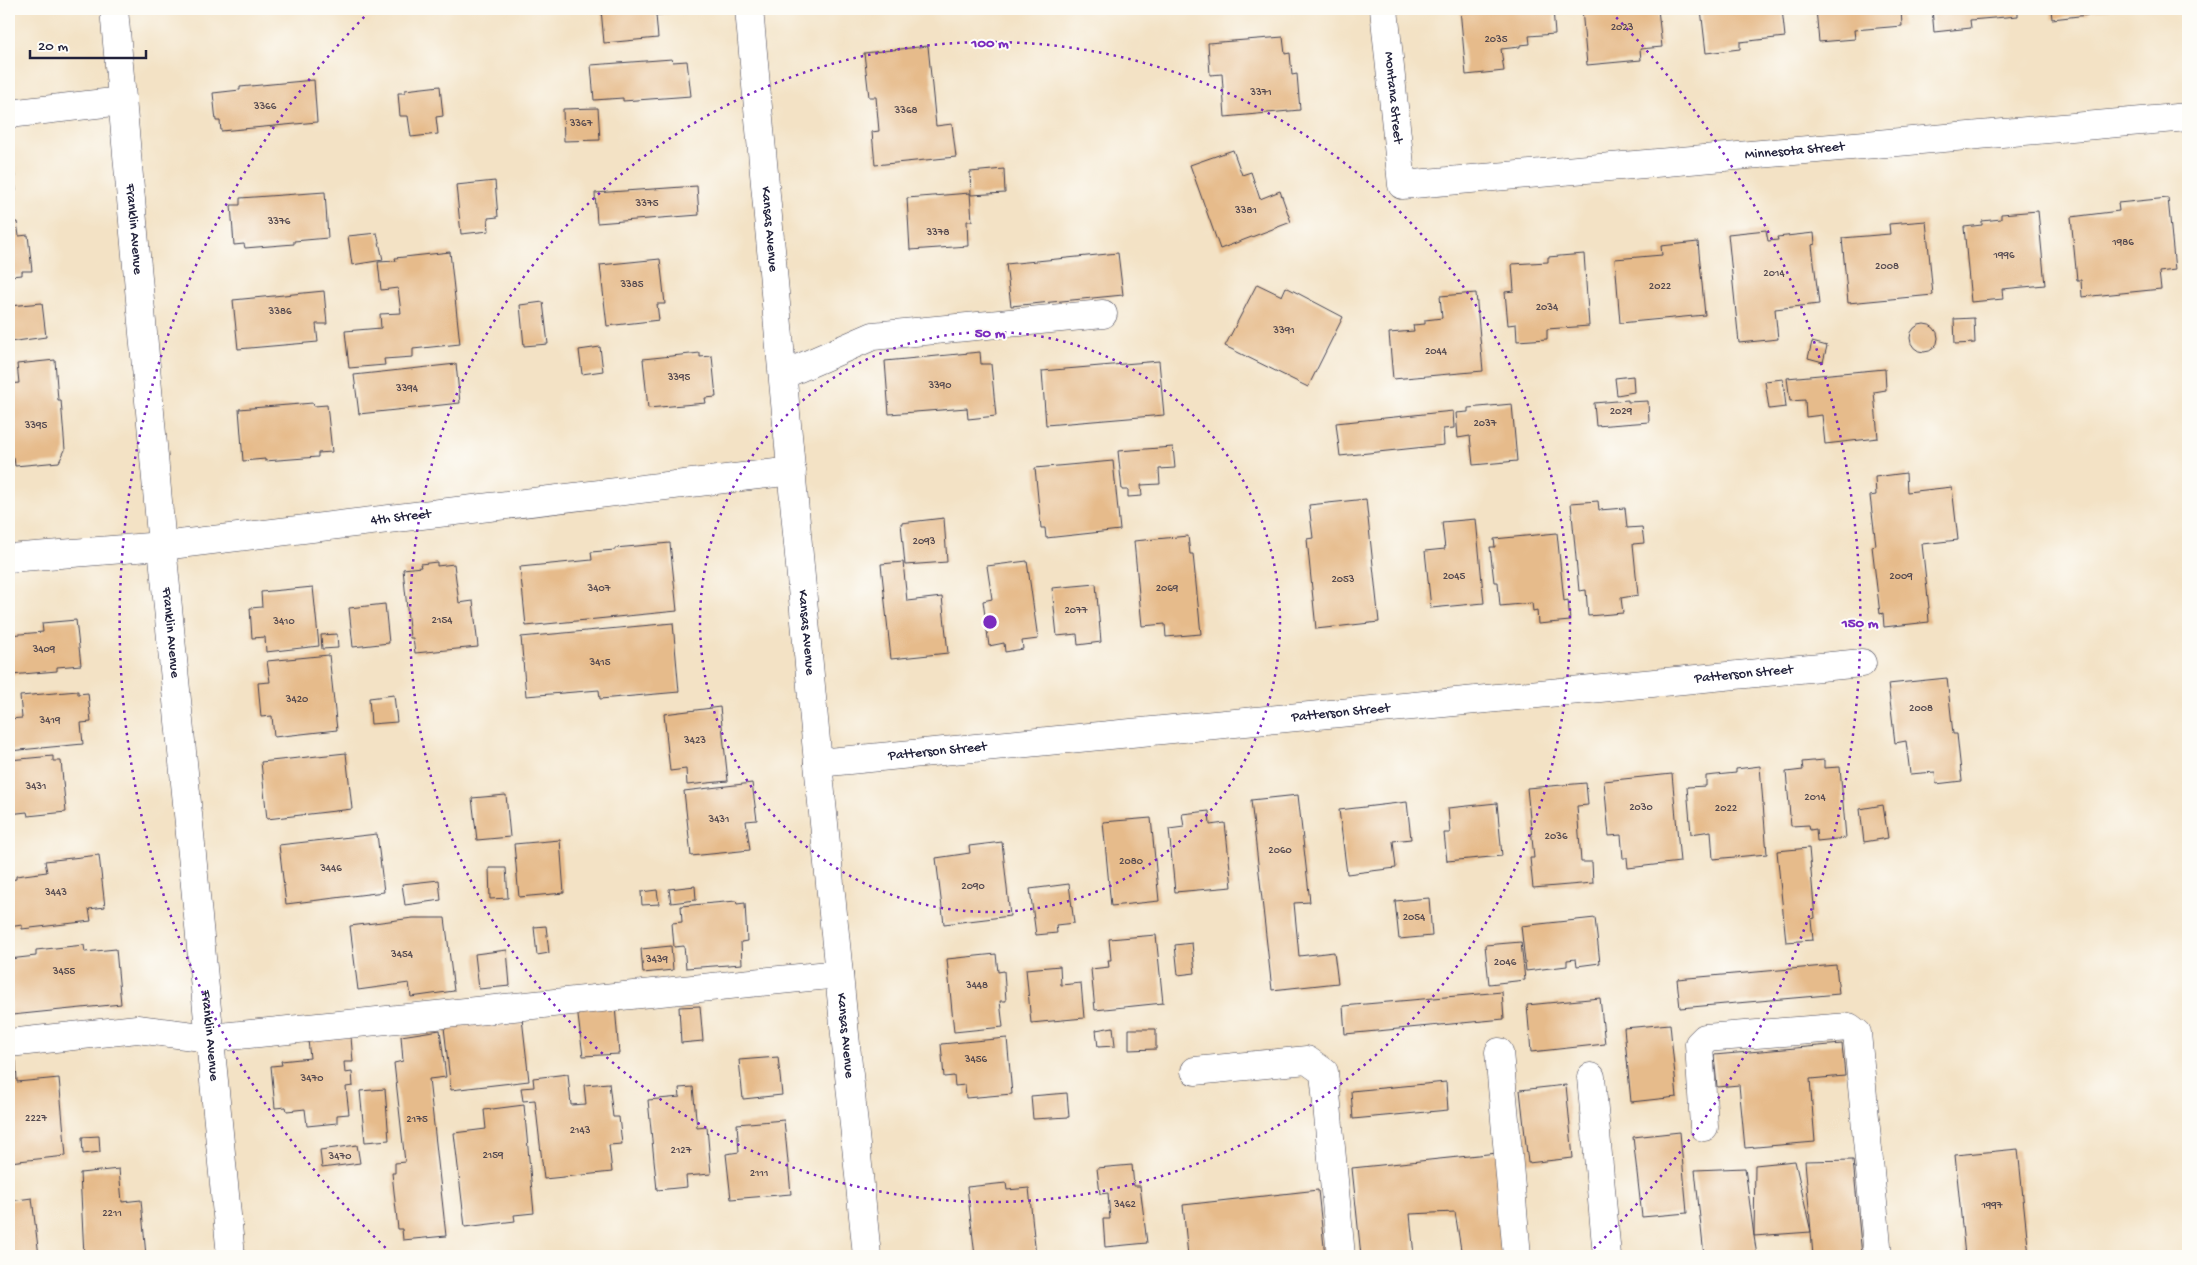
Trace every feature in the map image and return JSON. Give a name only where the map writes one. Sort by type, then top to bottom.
[{"type":"street","name":"Franklin Avenue","points":[[114,9],[162,546],[231,1256]]},
{"type":"street","name":"Kansas Avenue","points":[[749,9],[818,763],[867,1256]]},
{"type":"street","name":"Montana Street","points":[[1384,9],[1402,185]]},
{"type":"street","points":[[9,114],[122,101]]},
{"type":"street","name":"Minnesota Street","points":[[1402,185],[2188,117]]},
{"type":"street","points":[[783,375],[873,336],[1103,314]]},
{"type":"street","name":"4th Street","points":[[9,558],[162,546],[792,471]]},
{"type":"street","name":"Patterson Street","points":[[818,763],[1862,663]]},
{"type":"street","points":[[9,1043],[137,1029],[210,1038],[839,974]]},
{"type":"street","points":[[1704,1128],[1700,1044],[1705,1038],[1849,1027],[1857,1033],[1878,1256]]},
{"type":"street","points":[[1499,1052],[1517,1256]]},
{"type":"street","points":[[1195,1071],[1307,1060],[1324,1072],[1341,1256]]},
{"type":"street","points":[[1591,1077],[1607,1256]]},
{"type":"building","points":[[601,9],[669,9],[670,14],[656,15],[658,38],[604,43]]},
{"type":"building","points":[[1460,9],[1553,9],[1555,34],[1529,36],[1530,44],[1501,49],[1504,71],[1466,75]]},
{"type":"building","points":[[1582,9],[1658,9],[1662,47],[1640,49],[1641,60],[1587,65]]},
{"type":"building","points":[[1701,9],[1782,9],[1785,37],[1740,42],[1740,49],[1706,53]]},
{"type":"building","points":[[1816,9],[1901,9],[1902,26],[1854,30],[1855,39],[1819,42]]},
{"type":"building","points":[[1932,9],[2018,9],[2018,16],[1970,20],[1971,28],[1934,32]]},
{"type":"building","points":[[2051,9],[2109,10],[2087,12],[2088,15],[2052,19]]},
{"type":"building","points":[[1283,37],[1285,54],[1290,53],[1292,75],[1297,74],[1300,110],[1225,117],[1222,74],[1210,75],[1208,43]]},
{"type":"building","points":[[928,46],[936,126],[952,124],[956,157],[875,165],[872,132],[879,131],[876,97],[869,97],[864,53]]},
{"type":"building","points":[[672,59],[673,62],[687,61],[691,96],[623,101],[623,98],[594,100],[591,65]]},
{"type":"building","points":[[314,80],[317,122],[221,131],[220,121],[216,121],[213,93],[240,90],[240,87]]},
{"type":"building","points":[[440,86],[443,116],[436,117],[438,134],[411,137],[408,116],[400,116],[398,93],[405,93],[405,90]]},
{"type":"building","points":[[598,108],[600,140],[564,141],[563,109]]},
{"type":"building","points":[[1233,150],[1242,175],[1251,172],[1260,199],[1280,191],[1291,222],[1220,249],[1190,165]]},
{"type":"building","points":[[9,156],[13,156],[16,191],[9,192]]},
{"type":"building","points":[[1004,169],[1005,193],[971,195],[970,172]]},
{"type":"building","points":[[495,181],[498,217],[488,218],[489,231],[461,234],[456,185]]},
{"type":"building","points":[[697,186],[699,215],[597,223],[595,193]]},
{"type":"building","points":[[325,192],[328,238],[294,241],[294,244],[245,248],[244,244],[234,245],[231,205],[240,205],[240,198]]},
{"type":"building","points":[[970,193],[972,221],[967,221],[968,246],[910,250],[907,198]]},
{"type":"building","points":[[2168,198],[2175,270],[2159,272],[2161,289],[2082,297],[2081,280],[2077,280],[2071,217],[2119,211],[2118,203]]},
{"type":"building","points":[[2038,211],[2045,285],[2002,289],[2003,299],[1971,302],[1964,227],[1982,225],[1982,221],[2001,219],[2001,214]]},
{"type":"building","points":[[1926,221],[1933,295],[1848,303],[1842,238],[1890,234],[1889,224]]},
{"type":"building","points":[[9,222],[17,222],[19,236],[28,235],[32,271],[22,271],[22,275],[9,276]]},
{"type":"building","points":[[1766,230],[1768,241],[1778,240],[1777,237],[1814,233],[1815,244],[1812,245],[1819,304],[1775,309],[1778,339],[1739,343],[1728,234]]},
{"type":"building","points":[[377,233],[383,260],[352,265],[348,236]]},
{"type":"building","points":[[1698,242],[1705,315],[1620,323],[1615,259],[1662,255],[1661,246]]},
{"type":"building","points":[[450,252],[460,344],[413,349],[413,357],[384,359],[385,365],[349,368],[345,331],[381,328],[380,314],[401,313],[398,288],[381,290],[378,262],[396,261],[395,258]]},
{"type":"building","points":[[1118,253],[1123,295],[1011,306],[1006,264]]},
{"type":"building","points":[[1584,254],[1589,326],[1547,329],[1547,339],[1517,341],[1516,324],[1508,325],[1505,292],[1514,291],[1512,264],[1548,262],[1548,257]]},
{"type":"building","points":[[660,259],[665,304],[657,304],[659,320],[607,326],[600,265]]},
{"type":"building","points":[[1257,284],[1282,296],[1286,287],[1343,317],[1308,387],[1225,346]]},
{"type":"building","points":[[324,291],[327,324],[316,324],[318,342],[238,349],[233,300]]},
{"type":"building","points":[[1476,293],[1483,371],[1393,379],[1389,333],[1414,331],[1413,325],[1425,324],[1425,320],[1442,318],[1440,296]]},
{"type":"building","points":[[543,302],[548,344],[524,346],[520,305]]},
{"type":"building","points":[[42,303],[46,337],[9,342],[9,306]]},
{"type":"building","points":[[1974,318],[1975,343],[1955,344],[1954,319]]},
{"type":"building","points":[[1924,324],[1934,328],[1938,338],[1934,348],[1924,352],[1914,348],[1910,338],[1914,328]]},
{"type":"building","points":[[1812,342],[1827,346],[1823,362],[1808,358]]},
{"type":"building","points":[[600,347],[603,371],[582,374],[579,350]]},
{"type":"building","points":[[980,352],[981,364],[991,364],[996,416],[968,419],[967,408],[889,414],[885,361]]},
{"type":"building","points":[[700,353],[700,357],[712,356],[716,397],[705,398],[706,403],[648,408],[643,359]]},
{"type":"building","points":[[55,360],[58,400],[61,400],[65,450],[59,462],[15,466],[14,457],[9,457],[9,401],[12,401],[10,384],[19,383],[17,364]]},
{"type":"building","points":[[1159,361],[1164,415],[1046,425],[1042,371]]},
{"type":"building","points":[[456,364],[460,403],[359,414],[354,375]]},
{"type":"building","points":[[1885,369],[1886,390],[1874,392],[1878,438],[1825,444],[1822,415],[1806,417],[1805,400],[1790,401],[1787,378]]},
{"type":"building","points":[[1633,376],[1634,392],[1617,395],[1615,378]]},
{"type":"building","points":[[1783,379],[1786,407],[1769,409],[1765,381]]},
{"type":"building","points":[[1628,400],[1628,402],[1648,401],[1649,422],[1596,426],[1594,403]]},
{"type":"building","points":[[313,403],[314,406],[327,405],[332,452],[318,453],[318,457],[243,461],[239,409]]},
{"type":"building","points":[[1512,404],[1517,461],[1473,465],[1470,436],[1458,438],[1456,413],[1468,412],[1468,408]]},
{"type":"building","points":[[1453,411],[1454,428],[1443,429],[1444,445],[1340,456],[1336,423]]},
{"type":"building","points":[[1173,447],[1175,468],[1159,469],[1160,484],[1141,485],[1142,496],[1128,497],[1128,490],[1122,490],[1118,451]]},
{"type":"building","points":[[1113,461],[1120,530],[1046,538],[1045,528],[1041,528],[1035,468]]},
{"type":"building","points":[[1906,473],[1907,492],[1952,487],[1958,540],[1922,544],[1929,622],[1884,627],[1883,613],[1880,614],[1872,546],[1876,545],[1870,496],[1876,495],[1875,477]]},
{"type":"building","points":[[1366,499],[1379,622],[1316,629],[1307,539],[1313,538],[1309,505]]},
{"type":"building","points":[[1598,501],[1599,510],[1625,508],[1627,528],[1642,527],[1644,543],[1633,544],[1638,595],[1621,598],[1623,613],[1588,616],[1586,590],[1579,591],[1571,503]]},
{"type":"building","points":[[944,518],[947,562],[905,565],[901,523]]},
{"type":"building","points":[[1476,519],[1484,603],[1431,608],[1425,551],[1445,549],[1442,522]]},
{"type":"building","points":[[1557,533],[1564,601],[1568,600],[1570,621],[1538,624],[1537,610],[1533,611],[1532,603],[1500,606],[1498,582],[1494,582],[1490,547],[1495,547],[1494,539]]},
{"type":"building","points":[[1188,536],[1190,554],[1193,554],[1201,634],[1166,637],[1165,624],[1142,626],[1134,541]]},
{"type":"building","points":[[670,543],[677,611],[526,626],[520,567],[592,560],[591,552]]},
{"type":"building","points":[[1027,561],[1038,639],[1022,641],[1023,649],[1005,652],[1004,643],[989,646],[983,601],[992,599],[987,566]]},
{"type":"building","points":[[437,562],[437,566],[454,564],[459,603],[473,601],[478,647],[415,653],[413,638],[410,638],[403,569],[421,567],[420,564]]},
{"type":"building","points":[[903,562],[907,601],[942,597],[948,653],[891,659],[881,564]]},
{"type":"building","points":[[1096,584],[1101,642],[1078,645],[1077,634],[1057,636],[1052,588]]},
{"type":"building","points":[[313,587],[319,646],[266,652],[265,637],[252,638],[250,608],[262,607],[261,592]]},
{"type":"building","points":[[385,604],[389,643],[353,647],[349,608]]},
{"type":"building","points":[[76,620],[81,665],[57,667],[57,671],[11,675],[9,673],[9,635],[43,632],[42,623]]},
{"type":"building","points":[[673,623],[679,692],[600,699],[599,690],[526,696],[521,637]]},
{"type":"building","points":[[337,634],[338,648],[322,649],[321,635]]},
{"type":"building","points":[[329,655],[337,730],[274,737],[272,716],[261,717],[258,683],[270,682],[267,661]]},
{"type":"building","points":[[1947,678],[1953,734],[1957,734],[1962,781],[1936,784],[1935,772],[1910,774],[1906,741],[1895,743],[1888,684]]},
{"type":"building","points":[[78,691],[78,694],[88,693],[91,722],[81,723],[83,744],[9,751],[9,719],[22,718],[20,696]]},
{"type":"building","points":[[394,695],[397,722],[371,724],[369,698]]},
{"type":"building","points":[[720,707],[728,781],[687,785],[686,769],[670,771],[664,714]]},
{"type":"building","points":[[346,753],[352,809],[267,819],[261,762]]},
{"type":"building","points":[[53,756],[53,761],[61,761],[66,812],[28,816],[27,812],[9,814],[9,760]]},
{"type":"building","points":[[1824,760],[1824,768],[1840,767],[1846,838],[1817,841],[1816,829],[1810,830],[1809,825],[1791,826],[1786,772],[1803,770],[1802,762]]},
{"type":"building","points":[[1760,766],[1767,854],[1713,859],[1711,831],[1691,834],[1687,787],[1706,786],[1706,776],[1736,773],[1736,769]]},
{"type":"building","points":[[1672,774],[1680,862],[1628,868],[1627,858],[1623,858],[1621,835],[1609,836],[1604,781]]},
{"type":"building","points":[[752,783],[757,820],[746,821],[750,850],[691,856],[684,791]]},
{"type":"building","points":[[1586,783],[1588,805],[1577,806],[1581,862],[1592,862],[1593,883],[1533,888],[1530,858],[1534,858],[1527,788]]},
{"type":"building","points":[[506,795],[510,837],[477,840],[472,798]]},
{"type":"building","points":[[1298,795],[1310,902],[1294,903],[1299,956],[1334,952],[1338,983],[1272,990],[1251,800]]},
{"type":"building","points":[[1407,802],[1411,839],[1393,841],[1396,868],[1347,874],[1339,810]]},
{"type":"building","points":[[1497,803],[1502,856],[1447,861],[1444,833],[1450,833],[1448,808]]},
{"type":"building","points":[[1883,805],[1888,838],[1864,842],[1860,809]]},
{"type":"building","points":[[1209,811],[1210,825],[1225,823],[1232,887],[1175,892],[1169,829],[1184,827],[1182,814]]},
{"type":"building","points":[[1151,818],[1159,901],[1111,906],[1103,822]]},
{"type":"building","points":[[377,834],[384,892],[286,904],[279,845]]},
{"type":"building","points":[[560,840],[564,893],[519,897],[514,844]]},
{"type":"building","points":[[1002,842],[1010,916],[944,924],[936,858],[970,853],[969,846]]},
{"type":"building","points":[[1809,848],[1815,918],[1811,919],[1813,940],[1786,942],[1777,851]]},
{"type":"building","points":[[99,855],[105,907],[89,909],[91,921],[22,929],[22,925],[9,927],[9,880],[16,879],[16,876],[47,872],[45,861]]},
{"type":"building","points":[[489,868],[506,868],[508,898],[490,899]]},
{"type":"building","points":[[439,880],[441,900],[405,905],[402,884]]},
{"type":"building","points":[[1069,884],[1074,923],[1056,925],[1057,933],[1036,935],[1030,889]]},
{"type":"building","points":[[695,886],[696,900],[671,903],[669,889]]},
{"type":"building","points":[[657,890],[659,904],[642,905],[641,892]]},
{"type":"building","points":[[1429,898],[1432,936],[1399,939],[1395,901]]},
{"type":"building","points":[[736,901],[737,904],[745,903],[747,941],[741,942],[742,964],[686,968],[684,946],[674,947],[672,923],[682,922],[681,906]]},
{"type":"building","points":[[413,918],[445,918],[454,991],[411,997],[409,983],[358,990],[350,926]]},
{"type":"building","points":[[1595,918],[1600,963],[1577,966],[1576,959],[1567,960],[1567,966],[1526,971],[1521,926]]},
{"type":"building","points":[[546,926],[549,953],[537,955],[534,927]]},
{"type":"building","points":[[1156,935],[1163,1003],[1095,1010],[1091,969],[1109,967],[1108,960],[1111,960],[1109,939]]},
{"type":"building","points":[[1521,942],[1525,980],[1489,984],[1485,945]]},
{"type":"building","points":[[1192,943],[1195,973],[1178,975],[1175,945]]},
{"type":"building","points":[[84,945],[85,952],[116,949],[121,1004],[12,1015],[9,959],[36,956],[36,950]]},
{"type":"building","points":[[671,946],[673,970],[643,973],[641,949]]},
{"type":"building","points":[[507,950],[510,986],[479,989],[475,954]]},
{"type":"building","points":[[996,954],[998,972],[1004,971],[1006,1001],[1000,1001],[1003,1027],[954,1032],[947,959]]},
{"type":"building","points":[[1836,965],[1839,994],[1680,1008],[1677,979]]},
{"type":"building","points":[[1060,966],[1061,985],[1081,983],[1084,1018],[1031,1023],[1026,969]]},
{"type":"building","points":[[1502,992],[1504,1019],[1345,1034],[1343,1006]]},
{"type":"building","points":[[1600,998],[1605,1044],[1531,1052],[1527,1005]]},
{"type":"building","points":[[615,1006],[619,1054],[583,1056],[577,1008]]},
{"type":"building","points":[[700,1006],[703,1041],[681,1043],[679,1007]]},
{"type":"building","points":[[522,1018],[529,1081],[451,1090],[444,1027]]},
{"type":"building","points":[[1670,1024],[1677,1097],[1631,1102],[1624,1028]]},
{"type":"building","points":[[1113,1027],[1115,1046],[1098,1047],[1096,1030]]},
{"type":"building","points":[[1129,1029],[1156,1029],[1156,1049],[1129,1050]]},
{"type":"building","points":[[440,1030],[446,1077],[429,1079],[446,1236],[403,1240],[402,1229],[398,1229],[392,1173],[395,1173],[395,1163],[405,1162],[394,1063],[403,1061],[401,1036]]},
{"type":"building","points":[[351,1037],[353,1062],[344,1062],[345,1073],[352,1072],[353,1086],[346,1087],[349,1114],[337,1115],[337,1123],[307,1126],[305,1109],[287,1111],[286,1107],[275,1108],[271,1066],[282,1065],[281,1061],[310,1058],[308,1040]]},
{"type":"building","points":[[1007,1038],[1012,1094],[966,1098],[965,1085],[955,1086],[954,1076],[944,1077],[941,1044]]},
{"type":"building","points":[[1842,1044],[1845,1076],[1810,1079],[1815,1142],[1745,1148],[1739,1085],[1717,1087],[1714,1055]]},
{"type":"building","points":[[778,1057],[782,1095],[743,1099],[739,1060]]},
{"type":"building","points":[[16,1061],[17,1082],[59,1078],[66,1156],[9,1162],[9,1062]]},
{"type":"building","points":[[568,1074],[571,1105],[586,1104],[584,1085],[609,1083],[613,1117],[619,1117],[622,1144],[609,1145],[612,1172],[544,1179],[535,1100],[523,1101],[521,1088],[534,1087],[533,1078]]},
{"type":"building","points":[[1446,1082],[1448,1110],[1353,1119],[1351,1091]]},
{"type":"building","points":[[1566,1085],[1573,1158],[1528,1163],[1520,1090]]},
{"type":"building","points":[[693,1087],[697,1128],[707,1127],[711,1174],[686,1176],[687,1187],[657,1190],[648,1100],[680,1097],[679,1088]]},
{"type":"building","points":[[385,1089],[389,1140],[365,1142],[360,1091]]},
{"type":"building","points":[[1067,1093],[1069,1117],[1033,1119],[1031,1096]]},
{"type":"building","points":[[524,1105],[534,1213],[514,1215],[515,1221],[465,1227],[454,1133],[486,1129],[484,1110]]},
{"type":"building","points":[[784,1120],[791,1194],[731,1199],[726,1154],[739,1152],[737,1124]]},
{"type":"building","points":[[1680,1132],[1687,1213],[1642,1217],[1633,1137]]},
{"type":"building","points":[[99,1136],[100,1152],[83,1154],[82,1137]]},
{"type":"building","points":[[357,1145],[360,1163],[322,1168],[320,1150]]},
{"type":"building","points":[[2018,1149],[2029,1256],[1965,1256],[1955,1155]]},
{"type":"building","points":[[1507,1152],[1516,1256],[1462,1256],[1455,1212],[1410,1214],[1414,1256],[1361,1256],[1352,1168]]},
{"type":"building","points":[[1853,1160],[1862,1256],[1813,1256],[1805,1161]]},
{"type":"building","points":[[1795,1161],[1811,1232],[1754,1236],[1755,1165]]},
{"type":"building","points":[[1132,1165],[1134,1186],[1140,1186],[1147,1243],[1105,1247],[1103,1219],[1110,1219],[1108,1193],[1100,1194],[1097,1168]]},
{"type":"building","points":[[1745,1168],[1757,1256],[1704,1256],[1695,1170]]},
{"type":"building","points":[[119,1169],[122,1202],[141,1200],[146,1256],[84,1256],[80,1173]]},
{"type":"building","points":[[1006,1183],[1007,1190],[1029,1188],[1036,1256],[975,1256],[967,1187]]},
{"type":"building","points":[[1318,1190],[1325,1256],[1188,1256],[1183,1205]]},
{"type":"building","points":[[32,1198],[39,1256],[9,1256],[9,1201]]}]
